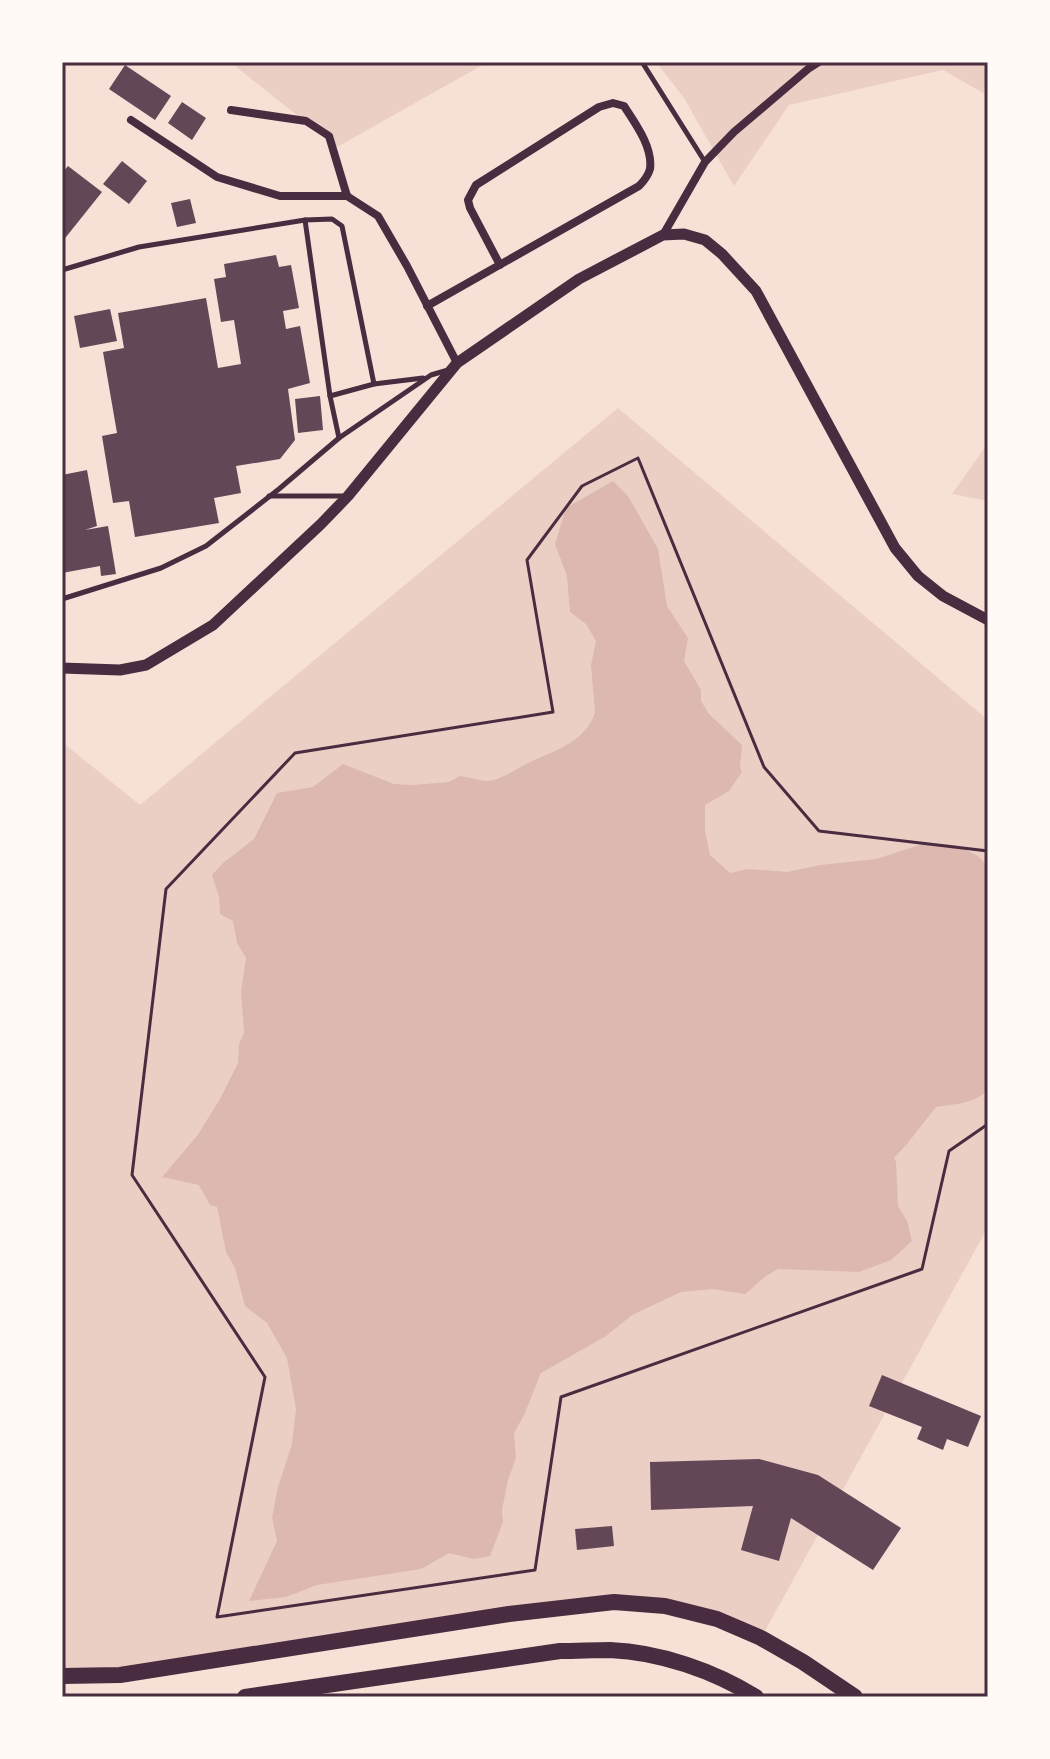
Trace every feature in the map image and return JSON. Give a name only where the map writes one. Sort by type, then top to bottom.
[{"type":"highway","points":[[62,1676],[120,1675],[509,1614],[614,1602],[665,1606],[717,1619],[761,1638],[855,1697]]},
{"type":"highway","points":[[245,1697],[560,1651],[613,1650],[683,1663],[734,1684],[756,1697]]},
{"type":"street","points":[[663,235],[705,162],[734,132],[819,62]]},
{"type":"street","points":[[427,306],[500,265],[639,186],[650,169],[646,146],[624,106],[613,103],[599,107],[476,185],[468,200],[470,208],[500,265]]},
{"type":"street","points":[[231,110],[306,121],[329,136],[347,196]]},
{"type":"street","points":[[131,120],[217,177],[280,196],[347,196],[378,216],[407,266],[455,366]]},
{"type":"street","points":[[62,668],[120,670],[146,665],[213,625],[348,496],[455,366],[579,279],[663,235],[684,234],[705,240],[756,291],[895,548],[918,576],[943,596],[988,620]]},
{"type":"lane","points":[[642,62],[705,162]]},
{"type":"lane","points":[[62,270],[139,247],[305,220],[332,219],[342,226],[374,384]]},
{"type":"lane","points":[[305,220],[330,396],[339,438]]},
{"type":"lane","points":[[62,599],[161,568],[206,546],[339,438],[426,378],[455,366]]},
{"type":"lane","points":[[330,396],[374,384],[426,378]]},
{"type":"lane","points":[[269,496],[348,496]]},
{"type":"path","points":[[988,851],[819,831],[764,767],[638,458],[582,486],[527,560],[553,712],[295,753],[166,889],[132,1175],[265,1377],[217,1617],[535,1570],[561,1397],[922,1269],[949,1151],[988,1124]]},
{"type":"shaded area","points":[[230,62],[488,62],[337,147]]},
{"type":"shaded area","points":[[656,62],[988,62],[988,84],[983,93],[943,70],[789,105],[734,186],[684,98]]},
{"type":"shaded area","points":[[618,408],[988,720],[988,1227],[761,1638],[717,1619],[614,1602],[62,1676],[62,742],[140,805]]},
{"type":"shaded area","points":[[988,443],[988,501],[952,494]]},
{"type":"shaded area","points":[[613,481],[628,496],[658,549],[667,606],[688,638],[684,661],[701,690],[701,701],[709,714],[742,745],[742,772],[729,791],[705,805],[705,831],[710,855],[730,873],[748,869],[788,872],[876,859],[923,844],[956,845],[978,856],[988,866],[988,1089],[971,1100],[936,1107],[894,1158],[898,1206],[907,1221],[912,1241],[891,1260],[859,1272],[778,1269],[745,1294],[712,1289],[681,1292],[632,1315],[606,1336],[541,1373],[514,1433],[516,1458],[508,1480],[502,1510],[503,1522],[490,1556],[474,1559],[449,1553],[421,1569],[317,1585],[286,1597],[249,1601],[277,1541],[272,1517],[292,1444],[296,1409],[287,1358],[267,1323],[245,1306],[235,1268],[226,1252],[217,1207],[210,1205],[199,1185],[162,1177],[197,1136],[220,1099],[238,1063],[239,1044],[244,1033],[241,991],[246,958],[237,943],[233,921],[220,914],[219,897],[212,875],[254,839],[277,793],[313,787],[343,764],[394,784],[449,782],[460,776],[491,781],[557,750],[584,731],[595,712],[591,665],[596,641],[586,624],[570,612],[567,576],[555,544],[566,508]]},
{"type":"building","points":[[125,65],[171,96],[155,120],[109,89]]},
{"type":"building","points":[[182,102],[206,118],[192,140],[168,123]]},
{"type":"building","points":[[122,161],[147,181],[129,204],[103,184]]},
{"type":"building","points":[[68,166],[102,192],[62,242],[62,173]]},
{"type":"building","points":[[190,199],[196,223],[177,227],[171,203]]},
{"type":"building","points":[[276,255],[279,267],[291,265],[299,308],[283,311],[286,329],[300,326],[310,383],[288,389],[295,440],[280,459],[236,466],[241,493],[214,498],[219,523],[135,537],[129,501],[113,503],[102,436],[117,433],[103,352],[124,348],[118,313],[206,298],[218,368],[241,364],[234,320],[221,322],[214,279],[226,277],[224,264]]},
{"type":"building","points":[[110,309],[117,341],[80,348],[74,316]]},
{"type":"building","points":[[320,396],[323,430],[298,433],[295,399]]},
{"type":"building","points":[[87,470],[97,526],[85,530],[108,526],[116,574],[101,576],[100,566],[62,573],[62,475]]},
{"type":"building","points":[[882,1375],[981,1416],[968,1447],[947,1439],[943,1450],[917,1439],[922,1427],[869,1406]]},
{"type":"building","points":[[759,1459],[818,1475],[901,1528],[873,1570],[791,1518],[779,1561],[741,1550],[753,1506],[651,1510],[650,1462]]},
{"type":"building","points":[[612,1526],[614,1546],[577,1550],[575,1529]]}]
